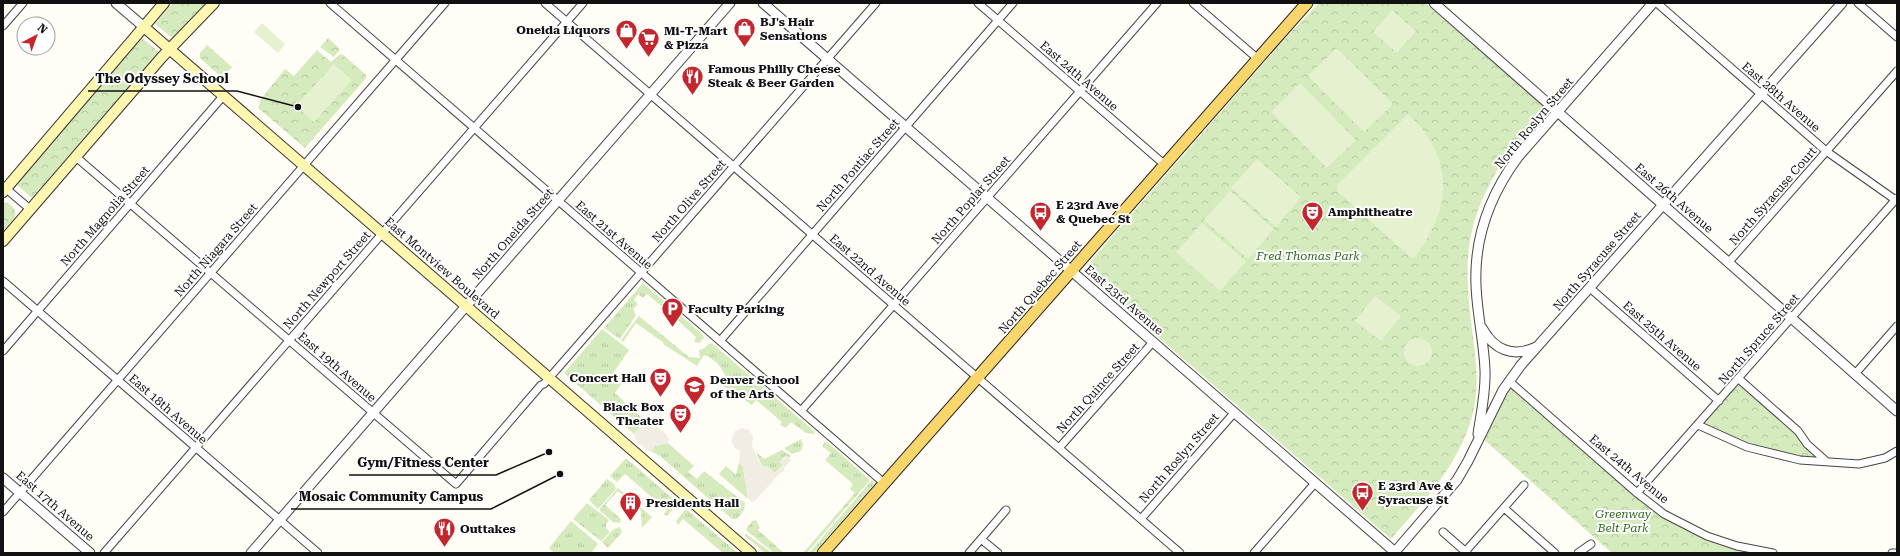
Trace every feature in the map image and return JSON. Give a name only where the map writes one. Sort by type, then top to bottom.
[{"type":"main road","points":[[4,189],[164,3]]},
{"type":"main road","points":[[3,241],[170,48],[214,3]]},
{"type":"main road","name":"North Quebec Street","points":[[823,553],[1308,3]]},
{"type":"main road","name":"East Montview Boulevard","points":[[144,27],[751,553]]},
{"type":"street","points":[[3,26],[23,3]]},
{"type":"street","name":"East Montview Boulevard","points":[[116,3],[144,27]]},
{"type":"street","name":"East 21st Avenue","points":[[330,3],[884,483]]},
{"type":"street","name":"North Niagara Street","points":[[3,512],[445,3]]},
{"type":"street","name":"East 22nd Avenue","points":[[545,3],[1180,553]]},
{"type":"street","name":"North Newport Street","points":[[104,553],[583,3]]},
{"type":"street","name":"North Oneida Street","points":[[251,553],[372,412],[466,307],[730,3]]},
{"type":"street","name":"East 23rd Avenue","points":[[763,3],[1395,553]]},
{"type":"street","name":"North Olive Street","points":[[456,484],[541,385],[544,384],[642,273],[876,3]]},
{"type":"street","name":"East 24th Avenue","points":[[978,3],[1165,166]]},
{"type":"street","name":"North Pontiac Street","points":[[720,341],[1013,3]]},
{"type":"street","name":"North Poplar Street","points":[[801,411],[1157,3]]},
{"type":"street","points":[[1193,3],[1258,59]]},
{"type":"street","name":"East 26th Avenue","points":[[1434,3],[1897,411]]},
{"type":"street","name":"North Roslyn Street","points":[[1476,445],[1485,384],[1476,269],[1478,244],[1486,215],[1498,188],[1512,166],[1653,3]]},
{"type":"street","name":"East 28th Avenue","points":[[1657,3],[1826,152],[1896,200]]},
{"type":"street","name":"North Syracuse Street","points":[[1395,553],[1448,492],[1463,470],[1494,406],[1509,381],[1842,3]]},
{"type":"street","points":[[1858,3],[1897,37]]},
{"type":"street","name":"North Syracuse Court","points":[[1728,263],[1897,71]]},
{"type":"street","name":"North Magnolia Street","points":[[3,351],[224,95]]},
{"type":"street","name":"East 19th Avenue","points":[[76,157],[456,484]]},
{"type":"street","points":[[4,189],[31,210]]},
{"type":"street","name":"North Spruce Street","points":[[1637,494],[1896,200]]},
{"type":"street","name":"East 18th Avenue","points":[[3,281],[318,553]]},
{"type":"street","name":"East 25th Avenue","points":[[1590,288],[1719,401]]},
{"type":"street","points":[[1480,326],[1491,342],[1506,351],[1522,352],[1540,345]]},
{"type":"street","points":[[1855,374],[1897,326]]},
{"type":"street","name":"North Quince Street","points":[[1059,448],[1153,342]]},
{"type":"street","points":[[1739,378],[1798,431],[1807,444],[1826,461]]},
{"type":"street","name":"East 24th Avenue","points":[[1509,381],[1637,494],[1664,514],[1691,529],[1737,546],[1773,553]]},
{"type":"street","name":"North Roslyn Street","points":[[1141,519],[1234,413]]},
{"type":"street","points":[[1698,424],[1728,439],[1762,451],[1800,460],[1859,464],[1885,458],[1897,451]]},
{"type":"street","name":"East 17th Avenue","points":[[3,478],[90,553]]},
{"type":"street","points":[[1254,553],[1315,483]]},
{"type":"street","points":[[1443,532],[1466,552],[1524,485]]},
{"type":"street","points":[[1504,508],[1555,553]]},
{"type":"street","points":[[969,553],[1006,510]]},
{"type":"street","points":[[981,539],[998,553]]},
{"type":"street","points":[[1578,553],[1591,544]]},
{"type":"street","points":[[1892,553],[1897,553]]},
{"type":"green space","points":[[172,3],[206,3],[172,38],[155,24]]},
{"type":"green space","name":"Fred Thomas Park","points":[[1319,3],[1425,3],[1549,111],[1507,156],[1499,167],[1482,200],[1472,231],[1469,245],[1468,289],[1477,381],[1475,405],[1466,435],[1449,467],[1427,497],[1391,539],[1082,271],[1284,40]]},
{"type":"green space","points":[[1392,10],[1416,31],[1397,53],[1373,32]]},
{"type":"green space","points":[[262,23],[285,44],[278,53],[254,32]]},
{"type":"green space","points":[[142,38],[159,52],[32,198],[15,183]]},
{"type":"green space","points":[[328,38],[340,49],[334,57],[320,47]]},
{"type":"green space","points":[[207,45],[232,67],[224,76],[219,75],[200,58],[200,53]]},
{"type":"green space","points":[[1337,48],[1393,104],[1364,132],[1308,76]]},
{"type":"green space","points":[[317,50],[331,62],[342,54],[366,75],[366,78],[305,148],[258,108],[261,99],[285,69],[294,76]]},
{"type":"green space","points":[[334,64],[352,80],[314,122],[296,106]]},
{"type":"green space","points":[[1300,83],[1356,140],[1327,168],[1271,112]]},
{"type":"green space","points":[[1408,114],[1424,131],[1435,148],[1441,167],[1443,185],[1441,204],[1435,222],[1426,241],[1413,259],[1338,192],[1337,185]]},
{"type":"green space","points":[[1257,159],[1301,197],[1276,227],[1231,188]]},
{"type":"green space","points":[[1230,191],[1274,229],[1248,259],[1204,220]]},
{"type":"green space","points":[[5,202],[14,209],[16,213],[13,221],[3,234],[3,203]]},
{"type":"green space","points":[[1202,223],[1246,261],[1220,291],[1176,252]]},
{"type":"green space","points":[[643,283],[703,335],[704,338],[699,343],[694,342],[696,337],[673,316],[668,320],[671,314],[647,294],[643,298],[638,294],[634,300],[638,304],[633,309],[636,315],[620,339],[604,328]]},
{"type":"green space","points":[[1375,296],[1401,316],[1381,341],[1355,321]]},
{"type":"green space","points":[[639,316],[689,357],[700,358],[699,350],[703,349],[710,343],[714,345],[814,431],[815,434],[806,433],[791,422],[786,428],[780,425],[782,422],[756,400],[752,405],[724,386],[728,383],[724,374],[719,366],[709,357],[704,355],[697,366],[663,344],[664,343],[636,323],[623,342],[621,340]]},
{"type":"green space","points":[[602,329],[629,350],[614,372],[624,380],[615,393],[641,417],[640,427],[634,434],[564,373]]},
{"type":"green space","points":[[1418,338],[1428,342],[1432,352],[1428,362],[1418,366],[1408,362],[1404,352],[1408,342]]},
{"type":"green space","points":[[1739,379],[1826,461],[1762,451],[1698,425]]},
{"type":"green space","name":"Greenway Belt Park","points":[[1509,381],[1666,514],[1715,539],[1776,553],[1612,553],[1480,436]]},
{"type":"green space","points":[[801,439],[803,445],[801,451],[792,454],[784,448]]},
{"type":"green space","points":[[824,442],[827,442],[870,480],[807,553],[803,553],[855,493],[850,489],[853,484],[825,460],[831,453],[823,447]]},
{"type":"green space","points":[[668,443],[694,466],[688,472],[697,479],[704,471],[745,503],[744,510],[737,519],[732,519],[660,456],[651,451],[655,446]]},
{"type":"green space","points":[[782,450],[791,456],[789,458],[786,455],[780,462],[783,465],[775,473],[766,466],[762,466],[756,452],[764,459]]},
{"type":"green space","points":[[626,458],[678,503],[667,516],[664,514],[667,510],[625,474],[617,482],[610,476]]},
{"type":"green space","points":[[739,462],[743,467],[748,499],[719,474],[726,466],[736,475]]},
{"type":"green space","points":[[607,479],[614,484],[616,489],[598,509],[589,500]]},
{"type":"green space","points":[[872,480],[874,484],[814,553],[809,553]]},
{"type":"green space","points":[[618,488],[652,517],[642,528],[641,511],[618,491],[605,505],[621,519],[620,523],[613,522],[599,510]]},
{"type":"green space","points":[[587,503],[609,520],[606,524],[606,528],[610,532],[601,541],[573,519]]},
{"type":"green space","points":[[686,509],[738,553],[723,553],[683,519],[678,525],[676,521]]},
{"type":"green space","points":[[756,520],[760,528],[758,530],[784,553],[774,553],[747,531],[746,529],[752,521]]},
{"type":"green space","points":[[571,521],[598,544],[591,553],[554,553],[549,548]]},
{"type":"green space","points":[[620,527],[622,532],[608,548],[602,542],[614,529]]},
{"type":"green space","points":[[745,533],[772,553],[765,553],[745,536]]},
{"type":"shaded area","points":[[641,417],[654,428],[656,426],[668,436],[668,443],[655,446],[650,452],[637,442],[634,434],[640,427]]},
{"type":"shaded area","points":[[742,428],[749,430],[753,436],[752,447],[762,466],[766,466],[775,473],[783,465],[780,462],[786,455],[791,460],[785,467],[784,471],[779,474],[755,501],[752,502],[748,499],[743,467],[739,462],[740,451],[735,448],[731,441],[735,431]]},
{"type":"place","name":"BJ's Hair Sensations","points":[[744,48]]},
{"type":"place","name":"Oneida Liquors","points":[[626,50]]},
{"type":"place","name":"Mi-T-Mart & Pizza","points":[[649,58]]},
{"type":"place","name":"Famous Philly Cheese Steak & Beer Garden","points":[[692,96]]},
{"type":"place","name":"The Odyssey School","points":[[298,107]]},
{"type":"place","name":"E 23rd Ave & Quebec St","points":[[1040,232]]},
{"type":"place","name":"Amphitheatre","points":[[1312,232]]},
{"type":"place","name":"Faculty Parking","points":[[672,328]]},
{"type":"place","name":"Concert Hall","points":[[661,398]]},
{"type":"place","name":"Denver School of the Arts","points":[[694,406]]},
{"type":"place","name":"Black Box Theater","points":[[680,434]]},
{"type":"place","name":"Gym/Fitness Center","points":[[549,452]]},
{"type":"place","name":"Mosaic Community Campus","points":[[560,474]]},
{"type":"place","name":"E 23rd Ave & Syracuse St","points":[[1363,512]]},
{"type":"place","name":"Presidents Hall","points":[[631,522]]},
{"type":"place","name":"Outtakes","points":[[444,548]]}]
